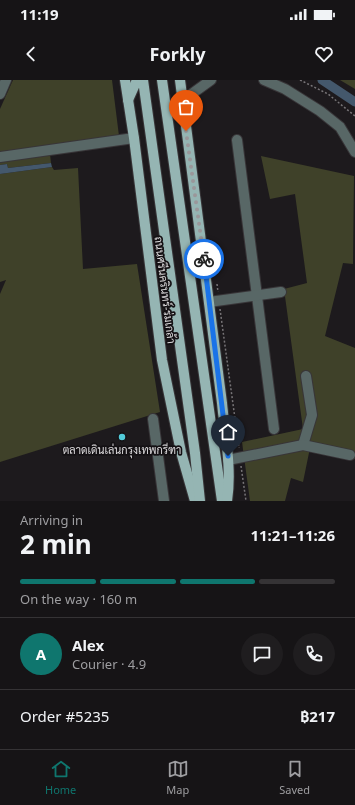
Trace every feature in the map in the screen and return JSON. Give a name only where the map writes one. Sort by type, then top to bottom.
[{"type":"main road","name":"ถนนศรีนครินทร์-ร่มเกล้า","points":[[125,80],[134,138],[162,360],[181,452],[195,501]]},
{"type":"main road","points":[[128,100],[137,80]]},
{"type":"main road","name":"ถนนศรีนครินทร์-ร่มเกล้า","points":[[143,80],[196,453],[200,501]]},
{"type":"main road","points":[[162,80],[222,501]]},
{"type":"main road","points":[[179,81],[209,302],[228,460],[229,489],[227,501]]},
{"type":"street","points":[[0,94],[6,80]]},
{"type":"street","points":[[182,101],[211,80]]},
{"type":"street","points":[[264,80],[285,89],[320,111],[340,127],[355,152]]},
{"type":"street","points":[[0,157],[134,138]]},
{"type":"street","points":[[237,140],[274,429]]},
{"type":"street","points":[[209,302],[281,292]]},
{"type":"street","points":[[303,445],[312,415],[306,376]]},
{"type":"street","points":[[153,420],[164,501]]},
{"type":"street","points":[[228,460],[303,445],[350,455]]},
{"type":"path","points":[[300,80],[328,94],[355,116]]},
{"type":"green space","points":[[13,80],[112,80],[119,136],[0,152],[0,109]]},
{"type":"green space","points":[[340,80],[355,80],[355,89]]},
{"type":"green space","points":[[50,154],[51,163],[8,168],[7,164],[0,165],[0,161]]},
{"type":"green space","points":[[261,156],[354,176],[353,264],[343,263],[325,336],[355,348],[355,459],[310,448],[303,482],[291,478],[285,501],[250,501],[242,442],[303,429],[284,289],[307,283],[295,194],[270,199]]},
{"type":"green space","points":[[52,167],[54,170],[78,168],[83,269],[137,264],[160,412],[0,462],[0,294],[6,280],[0,282],[0,174]]},
{"type":"water","points":[[51,163],[52,167],[0,174],[0,165],[7,164],[8,168]]},
{"type":"waterway","points":[[322,80],[355,102]]},
{"type":"way so far","points":[[186,131],[204,259]]},
{"type":"place","name":"ตลาดเดินเล่นกรุงเทพกรีฑา","points":[[122,437]]},
{"type":"route","points":[[204,259],[228,456]]}]
